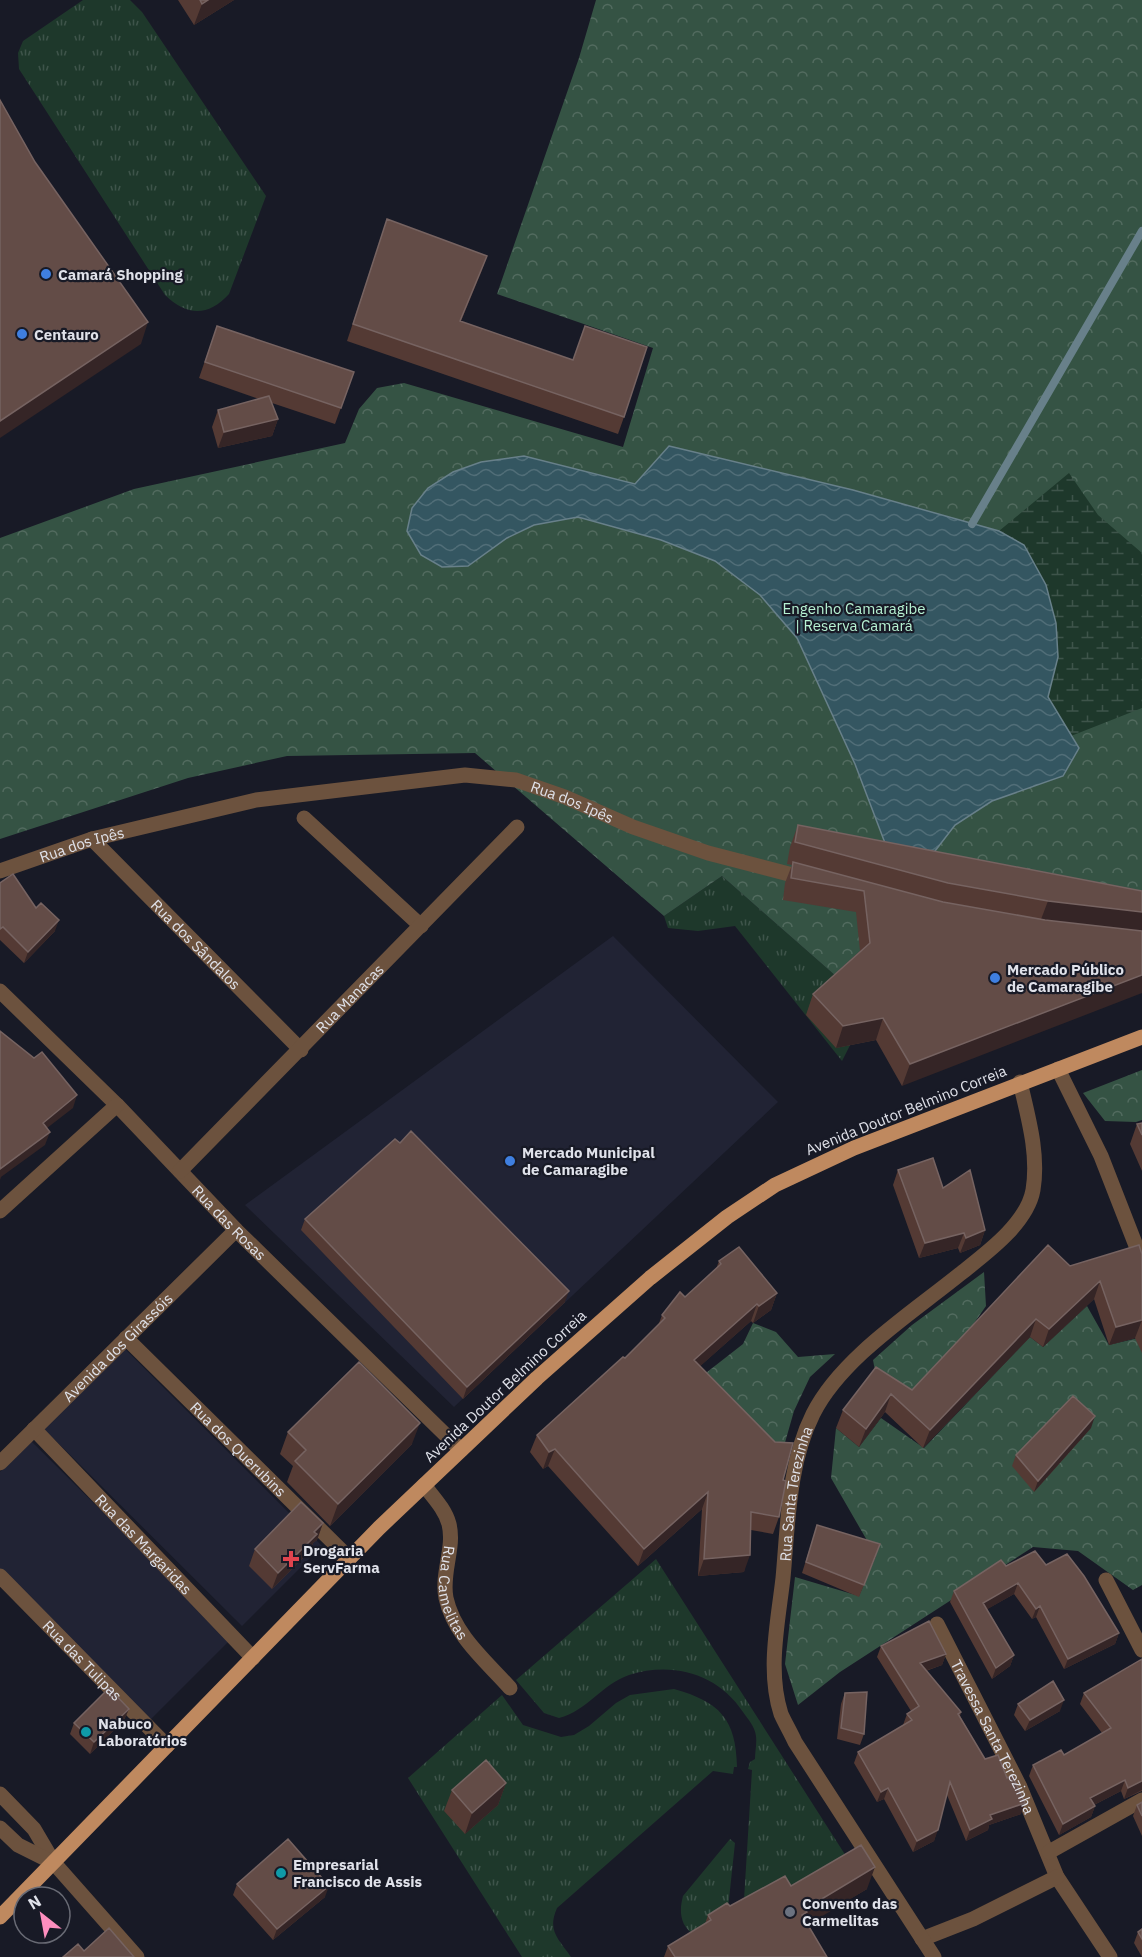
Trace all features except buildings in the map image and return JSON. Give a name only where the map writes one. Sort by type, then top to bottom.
[{"type":"main road","name":"Avenida Doutor Belmino Correia","points":[[0,1917],[424,1485],[537,1378],[641,1286],[727,1217],[776,1185],[854,1148],[1020,1082],[1142,1037]]},
{"type":"street","name":"Rua dos Ipês","points":[[0,871],[92,839],[256,800],[465,775],[516,780],[565,797],[633,827],[708,853],[818,882]]},
{"type":"street","points":[[304,818],[421,926]]},
{"type":"street","name":"Rua Manacas","points":[[180,1171],[518,827]]},
{"type":"street","name":"Rua dos Sândalos","points":[[92,839],[300,1050]]},
{"type":"street","name":"Rua das Rosas","points":[[0,991],[117,1105],[236,1230],[461,1450]]},
{"type":"street","points":[[1058,1069],[1101,1156],[1142,1261]]},
{"type":"street","name":"Rua Santa Terezinha","points":[[934,1957],[795,1742],[781,1713],[775,1683],[776,1650],[789,1515],[798,1454],[813,1414],[837,1379],[869,1347],[995,1246],[1018,1220],[1032,1192],[1034,1150],[1020,1082]]},
{"type":"street","points":[[0,1211],[117,1105]]},
{"type":"street","name":"Avenida dos Girassóis","points":[[0,1463],[236,1230]]},
{"type":"street","name":"Rua dos Querubins","points":[[126,1338],[350,1558]]},
{"type":"street","name":"Rua das Margaridas","points":[[34,1430],[253,1658]]},
{"type":"street","name":"Rua Camelitas","points":[[424,1485],[442,1508],[449,1524],[450,1541],[444,1580],[451,1614],[464,1637],[510,1688]]},
{"type":"street","name":"Rua das Tulipas","points":[[0,1576],[167,1746]]},
{"type":"street","points":[[1106,1580],[1142,1650]]},
{"type":"street","name":"Travessa Santa Terezinha","points":[[937,1624],[1020,1787],[1057,1877],[1110,1957]]},
{"type":"street","points":[[0,1794],[34,1829],[54,1863],[137,1957]]},
{"type":"street","points":[[1048,1852],[1142,1800]]},
{"type":"street","points":[[0,1828],[18,1845],[54,1863]]},
{"type":"street","points":[[922,1939],[973,1919],[1057,1877]]},
{"type":"shaded area","name":"Mercado Municipal de Camaragibe","points":[[613,936],[778,1102],[454,1407],[245,1205]]},
{"type":"shaded area","points":[[123,1347],[322,1546],[242,1626],[43,1428]]},
{"type":"shaded area","points":[[31,1441],[231,1639],[150,1720],[0,1570],[0,1472]]},
{"type":"green space","points":[[83,0],[130,0],[142,12],[266,196],[229,294],[213,307],[197,311],[189,310],[165,295],[19,69],[18,53],[23,41]]},
{"type":"green space","name":"Engenho Camaragibe | Reserva Camará","points":[[596,0],[1142,0],[1142,911],[870,1006],[722,876],[664,916],[475,753],[287,756],[188,778],[0,839],[0,538],[134,489],[345,443],[359,409],[377,388],[404,383],[623,447],[653,348],[497,294],[579,58]]},
{"type":"green space","points":[[1069,473],[1098,515],[1142,553],[1142,708],[1071,736],[1048,697],[1058,657],[1024,545],[999,531]]},
{"type":"green space","points":[[722,876],[870,1006],[842,1061],[735,926],[698,931],[668,928],[664,916]]},
{"type":"green space","points":[[1142,1070],[1142,1120],[1136,1122],[1105,1121],[1083,1093]]},
{"type":"green space","points":[[984,1272],[986,1306],[943,1368],[918,1394],[876,1376],[873,1360],[912,1325]]},
{"type":"green space","points":[[1087,1306],[1109,1345],[1142,1337],[1142,1585],[1133,1590],[1078,1551],[1033,1547],[840,1672],[798,1705],[785,1664],[795,1577],[859,1596],[876,1556],[831,1478],[836,1428],[859,1447],[881,1418],[924,1448],[1030,1337],[1043,1347]]},
{"type":"green space","points":[[753,1323],[776,1332],[798,1357],[835,1354],[810,1377],[794,1411],[780,1460],[702,1376],[743,1344]]},
{"type":"green space","points":[[656,1559],[853,1867],[828,1881],[841,1904],[798,1930],[743,1916],[752,1770],[748,1769],[750,1762],[755,1759],[756,1736],[753,1726],[743,1712],[721,1688],[693,1674],[678,1671],[646,1671],[619,1679],[578,1710],[559,1718],[544,1713],[516,1680]]},
{"type":"green space","points":[[674,1689],[703,1700],[722,1715],[733,1736],[737,1767],[734,1767],[733,1774],[713,1771],[557,1908],[553,1923],[555,1934],[571,1957],[522,1957],[408,1778],[502,1695],[523,1725],[561,1737],[574,1735],[589,1726],[616,1703],[630,1695]]},
{"type":"green space","points":[[730,1839],[735,1843],[727,1918],[693,1934],[683,1922],[681,1907],[683,1896]]},
{"type":"water","points":[[669,446],[853,490],[999,531],[1024,545],[1046,585],[1056,623],[1058,657],[1048,697],[1079,748],[1063,776],[992,801],[955,825],[925,864],[885,843],[855,764],[797,638],[760,595],[715,561],[661,540],[578,517],[534,525],[507,538],[468,566],[442,567],[421,555],[407,531],[412,508],[428,488],[453,472],[481,462],[524,456],[635,484]]},
{"type":"waterway","points":[[972,524],[1142,231]]},
{"type":"place","name":"Camará Shopping","points":[[46,274]]},
{"type":"place","name":"Centauro","points":[[22,334]]},
{"type":"place","name":"Mercado Público de Camaragibe","points":[[995,978]]},
{"type":"place","name":"Mercado Municipal de Camaragibe","points":[[510,1161]]},
{"type":"place","name":"Drogaria ServFarma","points":[[291,1559]]},
{"type":"place","name":"Nabuco Laboratórios","points":[[86,1732]]},
{"type":"place","name":"Empresarial Francisco de Assis","points":[[281,1873]]},
{"type":"place","name":"Convento das Carmelitas","points":[[790,1912]]}]
